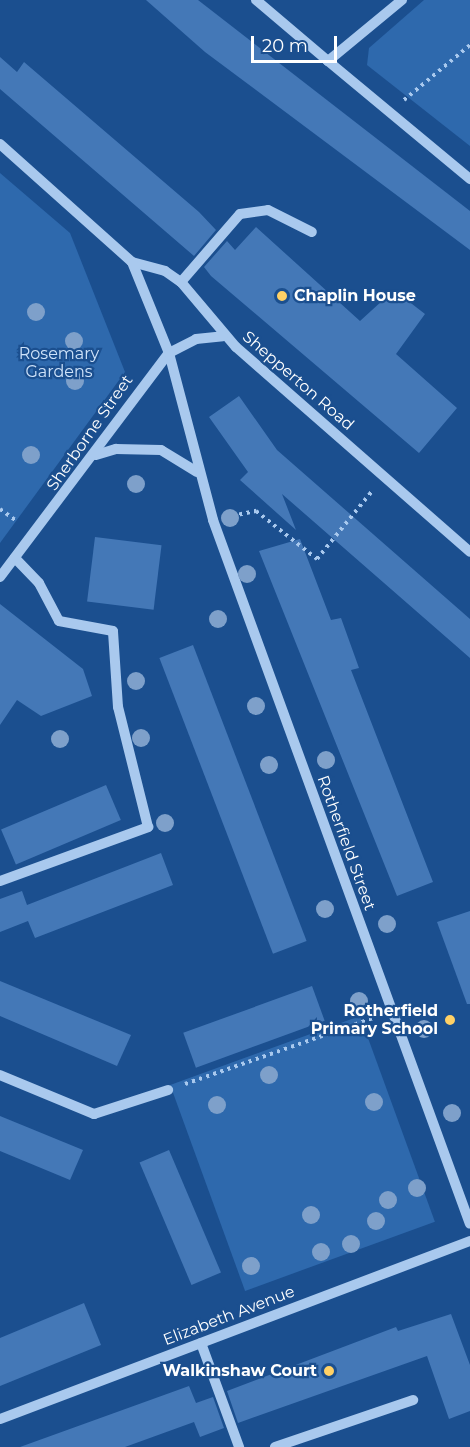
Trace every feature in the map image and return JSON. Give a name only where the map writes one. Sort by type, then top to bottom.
[{"type":"street","points":[[256,0],[470,179]]},
{"type":"street","points":[[328,61],[402,0]]},
{"type":"street","name":"Shepperton Road","points":[[0,144],[132,262],[181,282],[217,319],[223,336],[470,552]]},
{"type":"street","points":[[181,282],[227,226],[247,211],[268,210],[312,232]]},
{"type":"street","name":"Rotherfield Street","points":[[132,262],[169,353],[197,472],[213,520],[470,1224]]},
{"type":"street","name":"Sherborne Street","points":[[0,577],[96,454],[112,424],[169,353],[196,339],[223,336]]},
{"type":"street","points":[[96,454],[116,449],[161,450],[197,472]]},
{"type":"street","points":[[0,881],[148,827],[118,707],[113,631],[59,621],[39,583],[15,558]]},
{"type":"street","points":[[0,1075],[94,1114],[168,1090]]},
{"type":"street","name":"Elizabeth Avenue","points":[[0,1419],[470,1241]]},
{"type":"street","points":[[201,1343],[238,1447]]},
{"type":"street","points":[[275,1447],[413,1400]]},
{"type":"path","points":[[391,113],[470,45]]},
{"type":"path","points":[[213,520],[256,511],[317,559],[383,476]]},
{"type":"path","points":[[168,1090],[391,1012]]},
{"type":"green space","points":[[424,0],[470,0],[470,146],[367,65],[369,48]]},
{"type":"green space","name":"Rosemary Gardens","points":[[0,173],[70,233],[125,372],[0,543]]},
{"type":"green space","points":[[360,1016],[435,1222],[245,1291],[170,1085]]},
{"type":"building","points":[[146,0],[198,0],[470,211],[470,250],[205,52]]},
{"type":"building","points":[[0,57],[17,72],[24,62],[199,212],[216,230],[194,256],[0,89]]},
{"type":"building","points":[[256,227],[360,321],[394,290],[425,314],[396,354],[457,408],[419,453],[211,276],[204,267],[227,241],[235,250]]},
{"type":"building","points":[[239,396],[277,450],[470,619],[470,658],[282,494],[296,530],[240,480],[248,472],[209,417]]},
{"type":"building","points":[[95,537],[162,545],[154,610],[87,602]]},
{"type":"building","points":[[300,539],[331,620],[341,618],[359,668],[351,670],[433,882],[397,896],[259,551]]},
{"type":"building","points":[[0,604],[83,669],[92,696],[41,716],[17,700],[0,725]]},
{"type":"building","points":[[193,645],[307,941],[273,954],[159,658]]},
{"type":"building","points":[[106,785],[121,820],[16,865],[1,830]]},
{"type":"building","points":[[161,853],[173,885],[35,938],[28,921],[0,932],[0,899],[22,891],[27,905]]},
{"type":"building","points":[[470,911],[470,1004],[467,1004],[437,922]]},
{"type":"building","points":[[0,981],[131,1035],[117,1066],[0,1016]]},
{"type":"building","points":[[312,986],[325,1021],[196,1068],[183,1033]]},
{"type":"building","points":[[0,1116],[83,1150],[70,1180],[0,1151]]},
{"type":"building","points":[[169,1150],[221,1272],[192,1285],[140,1163]]},
{"type":"building","points":[[84,1303],[101,1345],[0,1386],[0,1338]]},
{"type":"building","name":"Walkinshaw Court","points":[[451,1314],[470,1365],[470,1411],[449,1419],[427,1356],[238,1423],[227,1391],[396,1327],[398,1331]]},
{"type":"building","points":[[189,1386],[196,1403],[213,1397],[224,1428],[200,1437],[194,1422],[125,1447],[20,1447]]},
{"type":"place","name":"Chaplin House","points":[[282,296]]},
{"type":"place","name":"Rotherfield Primary School","points":[[450,1020]]},
{"type":"place","name":"Walkinshaw Court","points":[[329,1371]]}]
